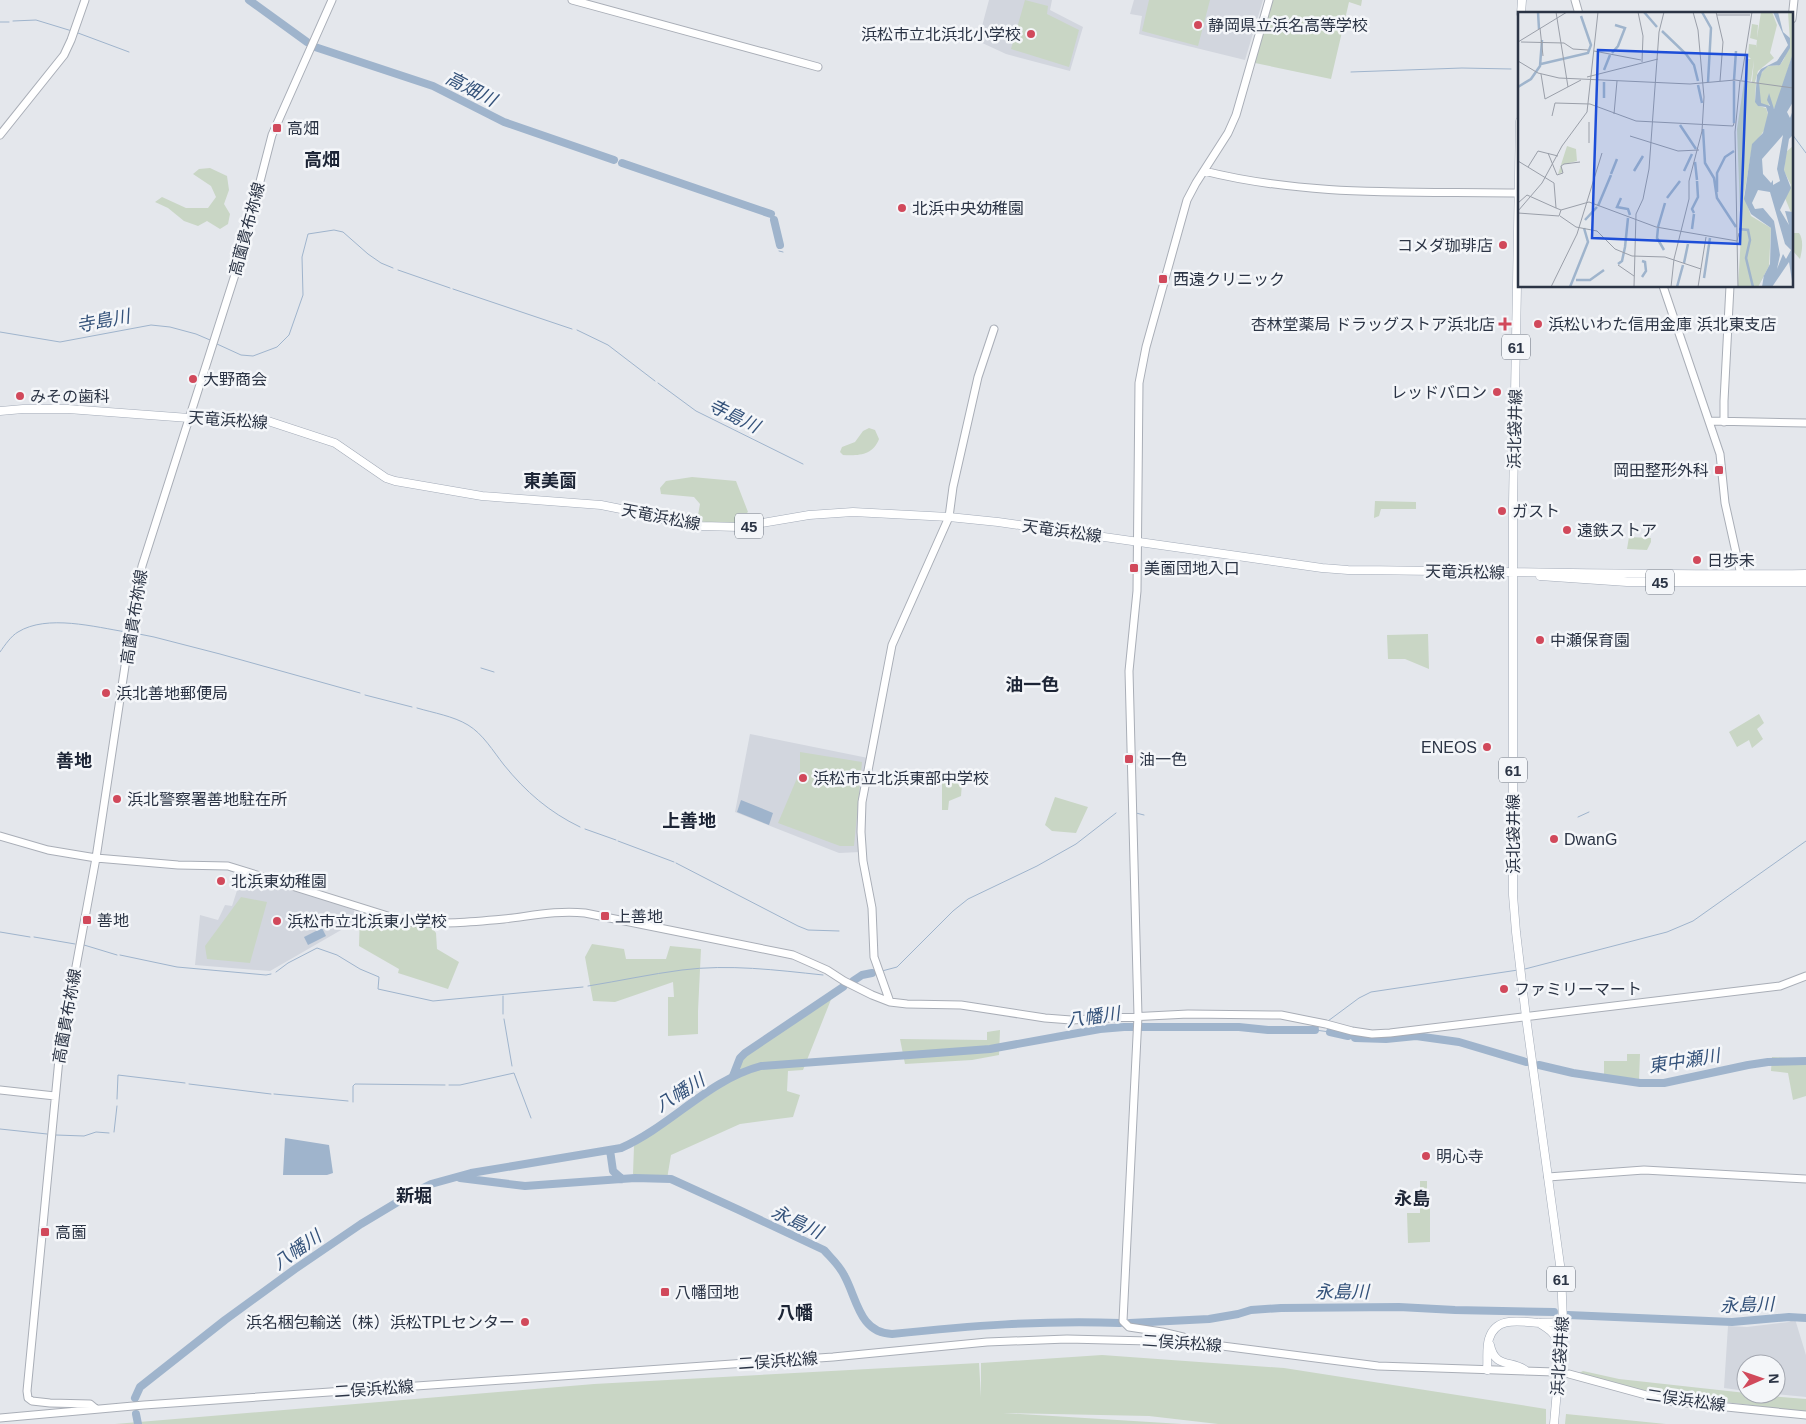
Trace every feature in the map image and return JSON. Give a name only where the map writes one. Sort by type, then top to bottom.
[{"type":"main road","name":"浜北袋井線","points":[[1518,193],[1513,895],[1526,1017],[1561,1272],[1563,1322],[1554,1424]]},
{"type":"main road","name":"天竜浜松線","points":[[0,411],[68,409],[189,418],[268,421],[335,443],[386,478],[395,481],[482,496],[601,505],[641,513],[682,525],[740,527],[832,512],[949,517],[1332,569],[1514,573],[1559,572],[1685,576],[1806,574]]},
{"type":"main road","name":"天竜浜松線","points":[[1514,573],[1559,579],[1626,582],[1806,582]]},
{"type":"main road","points":[[1487,1370],[1489,1338],[1493,1330],[1503,1323],[1514,1320],[1539,1323],[1563,1322]]},
{"type":"main road","points":[[1539,1323],[1557,1336],[1560,1364]]},
{"type":"main road","points":[[1489,1338],[1491,1350],[1502,1364],[1520,1366],[1525,1370]]},
{"type":"street","points":[[0,135],[62,58],[68,48],[85,0]]},
{"type":"street","name":"高薗貴布祢線","points":[[96,1409],[90,1404],[32,1401],[28,1398],[27,1391],[55,1096],[63,1033],[96,858],[139,578],[240,259],[272,135],[332,0]]},
{"type":"street","points":[[572,0],[818,67]]},
{"type":"street","points":[[1191,1342],[1183,1337],[1129,1327],[1124,1321],[1137,1019],[1128,671],[1136,604],[1139,383],[1142,360],[1188,200],[1228,133],[1236,115],[1268,0]]},
{"type":"street","points":[[1575,0],[1579,12]]},
{"type":"street","points":[[1204,171],[1259,183],[1316,190],[1518,193]]},
{"type":"street","points":[[1664,288],[1720,454],[1725,503],[1741,575]]},
{"type":"street","points":[[1724,422],[1730,288]]},
{"type":"street","points":[[890,1002],[874,957],[872,908],[861,832],[862,802],[892,646],[949,517],[953,487],[978,377],[994,330]]},
{"type":"street","points":[[1710,421],[1806,423]]},
{"type":"street","points":[[0,836],[48,850],[96,858],[178,865],[228,866],[407,922],[429,923],[504,919],[550,913],[585,913],[792,955],[827,970],[844,981],[890,1002],[977,1007],[1045,1018],[1071,1020],[1137,1019],[1188,1014],[1281,1015],[1372,1034],[1780,986],[1806,976]]},
{"type":"street","points":[[0,1090],[55,1096]]},
{"type":"street","points":[[1548,1177],[1644,1170],[1806,1179]]},
{"type":"street","name":"二俣浜松線","points":[[0,1418],[96,1409],[815,1359],[987,1342],[1067,1339],[1191,1342],[1353,1363],[1555,1372]]},
{"type":"street","name":"二俣浜松線","points":[[1569,1374],[1668,1401],[1806,1415]]},
{"type":"shaded area","name":"浜松市立北浜北小学校","points":[[989,0],[1052,0],[1050,10],[1083,27],[1070,71],[1006,54],[978,41]]},
{"type":"shaded area","name":"静岡県立浜名高等学校","points":[[1134,0],[1263,0],[1245,60],[1139,34],[1142,16],[1130,14]]},
{"type":"shaded area","name":"浜松市立北浜東部中学校","points":[[750,734],[868,758],[860,852],[839,853],[735,812]]},
{"type":"shaded area","name":"浜松市立北浜東小学校","points":[[243,872],[354,910],[355,922],[270,971],[195,965],[200,915],[218,920],[225,905],[232,906]]},
{"type":"shaded area","points":[[1795,1319],[1806,1355],[1806,1397],[1786,1395],[1786,1354],[1736,1354],[1736,1390],[1724,1388],[1728,1326],[1747,1327],[1789,1322]]},
{"type":"green space","points":[[1025,0],[1048,6],[1047,14],[1079,30],[1069,67],[1011,49]]},
{"type":"green space","points":[[1149,0],[1210,0],[1198,46],[1142,31]]},
{"type":"green space","points":[[1271,0],[1362,0],[1361,6],[1349,2],[1331,79],[1255,63]]},
{"type":"green space","points":[[210,168],[227,176],[229,190],[224,204],[230,214],[228,224],[220,229],[207,221],[198,226],[184,221],[168,208],[155,202],[162,197],[186,208],[208,208],[216,197],[211,186],[193,174],[199,169]]},
{"type":"green space","points":[[1794,233],[1799,233],[1802,239],[1800,259],[1794,252]]},
{"type":"green space","points":[[869,428],[875,430],[879,439],[873,448],[860,455],[843,455],[840,452],[842,447],[855,442],[863,431]]},
{"type":"green space","points":[[692,477],[736,481],[748,512],[733,525],[697,521],[700,504],[694,497],[661,494],[660,488],[666,481]]},
{"type":"green space","points":[[1375,501],[1416,502],[1416,509],[1381,509],[1379,516],[1374,518]]},
{"type":"green space","points":[[1629,537],[1651,538],[1651,542],[1647,550],[1627,549]]},
{"type":"green space","points":[[1428,634],[1429,669],[1405,659],[1388,659],[1387,635]]},
{"type":"green space","points":[[1759,714],[1764,723],[1757,729],[1763,739],[1752,748],[1749,740],[1737,747],[1729,732]]},
{"type":"green space","points":[[800,752],[862,762],[854,846],[840,846],[778,823],[800,771]]},
{"type":"green space","points":[[942,782],[962,783],[961,796],[949,801],[948,810],[942,810]]},
{"type":"green space","points":[[1055,797],[1088,807],[1076,833],[1052,831],[1045,825]]},
{"type":"green space","points":[[241,897],[267,902],[250,963],[207,959],[205,946]]},
{"type":"green space","points":[[360,912],[397,925],[430,925],[436,933],[437,949],[459,962],[448,989],[398,973],[399,969],[359,946]]},
{"type":"green space","points":[[592,944],[624,949],[626,959],[666,959],[670,946],[701,949],[698,1034],[668,1036],[668,997],[674,997],[673,982],[615,1002],[593,1001],[585,957]]},
{"type":"green space","points":[[832,997],[803,1070],[788,1071],[787,1091],[800,1095],[793,1117],[740,1124],[671,1155],[667,1179],[633,1174],[634,1146],[718,1089],[744,1055]]},
{"type":"green space","points":[[1000,1030],[999,1055],[972,1060],[905,1064],[900,1039],[987,1040],[987,1032]]},
{"type":"green space","points":[[1627,1054],[1640,1054],[1639,1079],[1604,1075],[1604,1061],[1627,1061]]},
{"type":"green space","points":[[1772,1057],[1806,1059],[1806,1096],[1793,1100],[1788,1073],[1771,1071]]},
{"type":"green space","points":[[1420,1181],[1427,1181],[1427,1194],[1430,1194],[1430,1242],[1408,1243],[1407,1213],[1420,1213]]},
{"type":"green space","points":[[1102,1355],[1284,1368],[1546,1409],[1546,1424],[1218,1424],[1149,1416],[1003,1413],[1182,1424],[115,1424],[594,1384],[979,1363],[981,1397],[981,1363]]},
{"type":"green space","points":[[1583,1371],[1619,1379],[1736,1392],[1736,1403],[1651,1393],[1577,1374]]},
{"type":"green space","points":[[1786,1397],[1806,1399],[1806,1412],[1741,1404],[1786,1404]]},
{"type":"green space","points":[[1566,1414],[1666,1424],[1565,1424]]},
{"type":"water","points":[[741,800],[773,813],[769,825],[737,812]]},
{"type":"water","points":[[322,928],[326,936],[308,945],[304,937]]},
{"type":"water","points":[[285,1138],[329,1145],[333,1173],[327,1175],[283,1175]]},
{"type":"waterway","name":"高畑川","points":[[249,0],[307,42]]},
{"type":"waterway","points":[[13,21],[36,20],[72,31]]},
{"type":"waterway","points":[[0,22],[9,22]]},
{"type":"waterway","points":[[78,33],[129,52]]},
{"type":"waterway","name":"高畑川","points":[[315,47],[433,86],[504,122],[614,160]]},
{"type":"waterway","points":[[1351,72],[1462,68],[1511,69]]},
{"type":"waterway","points":[[1794,137],[1806,153]]},
{"type":"waterway","name":"高畑川","points":[[622,163],[771,214]]},
{"type":"waterway","name":"高畑川","points":[[774,220],[780,245]]},
{"type":"waterway","name":"寺島川","points":[[217,344],[241,355],[253,356],[277,347],[289,335],[303,295],[302,257],[308,234],[334,230],[343,232],[368,254],[381,263],[393,268]]},
{"type":"waterway","name":"高畑川","points":[[779,251],[783,252]]},
{"type":"waterway","name":"寺島川","points":[[398,270],[450,288]]},
{"type":"waterway","name":"寺島川","points":[[453,289],[572,329]]},
{"type":"waterway","name":"寺島川","points":[[0,332],[60,342],[151,325],[170,327],[210,340]]},
{"type":"waterway","name":"寺島川","points":[[577,330],[608,345],[655,381]]},
{"type":"waterway","name":"寺島川","points":[[658,383],[696,411],[803,464]]},
{"type":"waterway","points":[[0,652],[18,632],[43,624],[71,623],[126,632]]},
{"type":"waterway","points":[[134,633],[220,654],[360,693]]},
{"type":"waterway","points":[[481,668],[494,672]]},
{"type":"waterway","points":[[365,695],[412,707]]},
{"type":"waterway","points":[[417,708],[456,719],[468,725],[478,733],[512,775],[530,793],[558,815],[580,827]]},
{"type":"waterway","points":[[1578,817],[1589,812]]},
{"type":"waterway","points":[[882,971],[897,967],[953,911],[968,899],[1037,866],[1076,844],[1116,813]]},
{"type":"waterway","points":[[1136,813],[1144,815]]},
{"type":"waterway","points":[[585,829],[616,840]]},
{"type":"waterway","points":[[618,841],[674,862]]},
{"type":"waterway","points":[[1525,969],[1667,932],[1693,921],[1806,841]]},
{"type":"waterway","points":[[676,863],[798,926],[808,930],[839,931]]},
{"type":"waterway","points":[[0,932],[30,937]]},
{"type":"waterway","points":[[34,937],[75,944]]},
{"type":"waterway","points":[[84,945],[117,955]]},
{"type":"waterway","points":[[276,972],[288,963],[317,948],[337,955],[360,969],[379,977],[378,989],[433,1001],[583,987]]},
{"type":"waterway","points":[[120,955],[177,967],[271,974]]},
{"type":"waterway","points":[[588,986],[659,973],[700,968],[752,968],[823,975]]},
{"type":"waterway","points":[[1328,1021],[1359,998],[1371,992],[1518,970]]},
{"type":"waterway","points":[[853,981],[862,975],[872,973]]},
{"type":"waterway","points":[[733,1076],[740,1058],[745,1053],[843,987]]},
{"type":"waterway","points":[[503,996],[503,1014]]},
{"type":"waterway","points":[[504,1019],[512,1066]]},
{"type":"waterway","points":[[1320,1026],[1315,1030],[1330,1032]]},
{"type":"waterway","name":"八幡川","points":[[135,1398],[140,1387],[225,1320],[361,1224],[411,1194],[431,1184],[471,1173],[621,1148],[657,1128],[724,1082],[761,1066],[990,1049],[1100,1029],[1124,1027],[1239,1027],[1268,1030],[1315,1030]]},
{"type":"waterway","name":"東中瀬川","points":[[1330,1032],[1348,1036]]},
{"type":"waterway","name":"東中瀬川","points":[[1355,1038],[1386,1039],[1416,1036],[1459,1042],[1526,1062]]},
{"type":"waterway","name":"東中瀬川","points":[[1539,1065],[1573,1073],[1640,1083],[1664,1083],[1748,1065],[1768,1062],[1806,1061]]},
{"type":"waterway","points":[[449,1085],[460,1085],[514,1073],[531,1118]]},
{"type":"waterway","points":[[117,1099],[118,1075],[185,1083]]},
{"type":"waterway","points":[[189,1084],[271,1094]]},
{"type":"waterway","points":[[353,1102],[353,1086],[355,1084],[445,1085]]},
{"type":"waterway","points":[[274,1094],[348,1101]]},
{"type":"waterway","points":[[114,1132],[117,1106]]},
{"type":"waterway","points":[[0,1129],[47,1134]]},
{"type":"waterway","points":[[56,1135],[84,1136],[96,1132],[109,1133]]},
{"type":"waterway","points":[[610,1150],[613,1171],[622,1179]]},
{"type":"waterway","name":"永島川","points":[[460,1178],[525,1186],[635,1178],[671,1179],[824,1250],[842,1271],[856,1304],[866,1321],[872,1328],[881,1332],[892,1334],[1034,1323],[1120,1323]]},
{"type":"waterway","name":"永島川","points":[[1130,1323],[1209,1319],[1251,1310],[1281,1308],[1399,1307],[1554,1312]]},
{"type":"waterway","name":"永島川","points":[[1568,1315],[1732,1322],[1789,1317],[1806,1318]]},
{"type":"waterway","name":"八幡川","points":[[136,1414],[138,1424]]},
{"type":"place","name":"静岡県立浜名高等学校","points":[[1198,25]]},
{"type":"place","name":"浜松市立北浜北小学校","points":[[1031,34]]},
{"type":"place","name":"高畑","points":[[277,128]]},
{"type":"place","name":"北浜中央幼稚園","points":[[902,208]]},
{"type":"place","name":"コメダ珈琲店","points":[[1503,245]]},
{"type":"place","name":"西遠クリニック","points":[[1163,279]]},
{"type":"place","name":"杏林堂薬局 ドラッグストア浜北店","points":[[1505,324]]},
{"type":"place","name":"浜松いわた信用金庫 浜北東支店","points":[[1538,324]]},
{"type":"place","name":"大野商会","points":[[193,379]]},
{"type":"place","name":"レッドバロン","points":[[1497,392]]},
{"type":"place","name":"みその歯科","points":[[20,396]]},
{"type":"place","name":"岡田整形外科","points":[[1719,470]]},
{"type":"place","name":"ガスト","points":[[1502,511]]},
{"type":"place","name":"遠鉄ストア","points":[[1567,530]]},
{"type":"place","name":"日歩未","points":[[1697,560]]},
{"type":"place","name":"美薗団地入口","points":[[1134,568]]},
{"type":"place","name":"中瀬保育園","points":[[1540,640]]},
{"type":"place","name":"浜北善地郵便局","points":[[106,693]]},
{"type":"place","name":"ENEOS","points":[[1487,747]]},
{"type":"place","name":"油一色","points":[[1129,759]]},
{"type":"place","name":"浜松市立北浜東部中学校","points":[[803,778]]},
{"type":"place","name":"浜北警察署善地駐在所","points":[[117,799]]},
{"type":"place","name":"DwanG","points":[[1554,839]]},
{"type":"place","name":"北浜東幼稚園","points":[[221,881]]},
{"type":"place","name":"上善地","points":[[605,916]]},
{"type":"place","name":"善地","points":[[87,920]]},
{"type":"place","name":"浜松市立北浜東小学校","points":[[277,921]]},
{"type":"place","name":"ファミリーマート","points":[[1504,989]]},
{"type":"place","name":"明心寺","points":[[1426,1156]]},
{"type":"place","name":"高薗","points":[[45,1232]]},
{"type":"place","name":"八幡団地","points":[[665,1292]]},
{"type":"place","name":"浜名梱包輸送（株）浜松TPLセンター","points":[[525,1322]]},
{"type":"district","name":"高畑","points":[[322,160]]},
{"type":"district","name":"東美薗","points":[[550,481]]},
{"type":"district","name":"油一色","points":[[1032,685]]},
{"type":"district","name":"善地","points":[[74,761]]},
{"type":"district","name":"上善地","points":[[689,821]]},
{"type":"district","name":"新堀","points":[[414,1196]]},
{"type":"district","name":"永島","points":[[1412,1199]]},
{"type":"district","name":"八幡","points":[[795,1313]]}]
